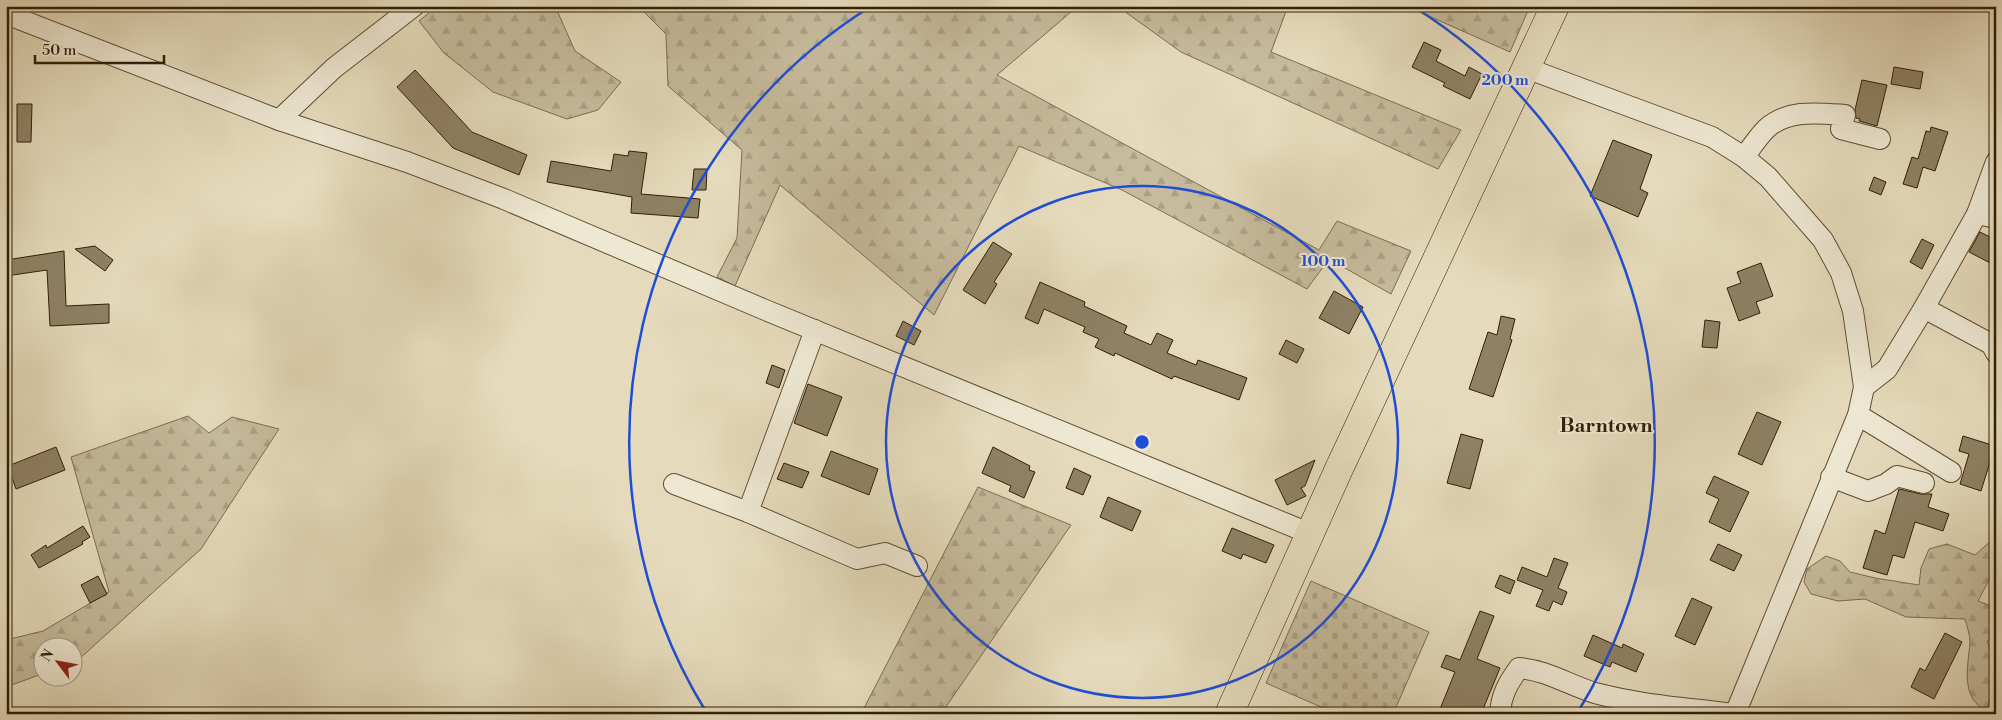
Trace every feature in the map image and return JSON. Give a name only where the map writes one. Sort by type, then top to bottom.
[{"type":"highway","points":[[1229,714],[1554,6]]},
{"type":"street","points":[[279,120],[334,68],[414,6]]},
{"type":"street","points":[[6,14],[279,120],[407,162],[495,196],[814,330],[1311,534]]},
{"type":"street","points":[[1500,714],[1501,701],[1507,684],[1519,668],[1534,669],[1594,692],[1660,705],[1735,714],[1858,415],[1864,386],[1853,311],[1841,273],[1823,240],[1768,176],[1744,157],[1712,136],[1526,68]]},
{"type":"street","points":[[1744,157],[1766,129],[1785,117],[1811,113],[1844,115],[1841,129],[1880,139]]},
{"type":"street","points":[[1864,386],[1887,368],[1924,308],[1986,216],[1996,162]]},
{"type":"street","points":[[1924,308],[1991,344],[1996,353]]},
{"type":"street","points":[[748,512],[814,330]]},
{"type":"street","points":[[1858,415],[1951,472]]},
{"type":"street","points":[[1831,477],[1868,491],[1886,484],[1897,476],[1924,483]]},
{"type":"street","points":[[674,484],[748,512],[857,559],[885,553],[917,566]]},
{"type":"green space","points":[[437,6],[555,6],[575,51],[621,82],[598,110],[567,119],[493,92],[444,53],[419,21]]},
{"type":"green space","points":[[638,6],[1078,6],[997,75],[1319,250],[1337,221],[1411,251],[1391,294],[1329,259],[1307,289],[1122,190],[1019,146],[934,315],[780,185],[735,286],[717,277],[737,238],[742,150],[668,86],[666,34]]},
{"type":"green space","points":[[1117,6],[1288,6],[1271,52],[1461,130],[1438,169],[1181,52]]},
{"type":"green space","points":[[1406,6],[1530,6],[1510,52]]},
{"type":"green space","points":[[188,416],[209,433],[232,417],[279,429],[201,549],[82,656],[82,638],[32,638],[32,678],[6,687],[6,640],[43,631],[109,592],[71,457]]},
{"type":"green space","points":[[978,487],[1071,525],[941,714],[861,714]]},
{"type":"green space","points":[[1992,540],[1995,548],[1994,564],[1978,601],[1996,608],[1996,637],[1987,641],[1994,662],[1995,676],[1986,711],[1972,698],[1969,690],[1967,671],[1970,639],[1965,619],[1906,617],[1865,599],[1838,601],[1811,594],[1804,582],[1807,569],[1826,556],[1840,561],[1850,572],[1919,585],[1921,568],[1929,549],[1947,544],[1975,555]]},
{"type":"green space","points":[[1311,581],[1429,632],[1393,714],[1337,714],[1266,683]]},
{"type":"building","points":[[1424,42],[1441,50],[1436,61],[1465,76],[1469,67],[1482,74],[1470,99],[1443,86],[1445,83],[1412,67]]},
{"type":"building","points":[[1894,67],[1923,72],[1920,89],[1891,84]]},
{"type":"building","points":[[415,70],[472,132],[527,155],[519,175],[453,148],[397,87]]},
{"type":"building","points":[[1862,80],[1887,85],[1877,126],[1859,121],[1860,119],[1856,118],[1855,110]]},
{"type":"building","points":[[17,104],[32,104],[31,142],[17,142]]},
{"type":"building","points":[[1931,127],[1948,132],[1935,171],[1923,167],[1917,188],[1903,184],[1912,157],[1918,159],[1926,131],[1930,132]]},
{"type":"building","points":[[1613,140],[1652,155],[1640,189],[1648,193],[1638,217],[1590,196]]},
{"type":"building","points":[[629,151],[647,153],[641,194],[700,199],[698,218],[631,213],[632,197],[547,182],[551,161],[611,171],[614,154],[628,156]]},
{"type":"building","points":[[694,169],[707,169],[706,190],[692,190]]},
{"type":"building","points":[[1874,177],[1886,182],[1881,195],[1869,190]]},
{"type":"building","points":[[1980,232],[1996,240],[1996,266],[1969,252]]},
{"type":"building","points":[[1922,239],[1934,245],[1922,269],[1910,262]]},
{"type":"building","points":[[993,242],[1012,254],[994,282],[997,284],[985,304],[963,290]]},
{"type":"building","points":[[95,246],[113,260],[105,271],[75,249]]},
{"type":"building","points":[[64,251],[66,306],[109,304],[109,323],[50,326],[47,270],[6,276],[6,260]]},
{"type":"building","points":[[1761,263],[1773,296],[1756,302],[1760,313],[1739,321],[1727,288],[1741,283],[1737,272]]},
{"type":"building","points":[[1040,282],[1085,302],[1084,306],[1127,326],[1124,333],[1151,345],[1157,333],[1173,340],[1167,353],[1196,365],[1198,360],[1247,378],[1239,400],[1174,376],[1172,379],[1115,353],[1114,356],[1095,347],[1099,339],[1083,332],[1085,327],[1044,309],[1038,324],[1025,318]]},
{"type":"building","points":[[1334,291],[1363,307],[1349,334],[1319,318]]},
{"type":"building","points":[[1501,316],[1515,319],[1510,339],[1512,340],[1493,397],[1469,389],[1488,332],[1497,335]]},
{"type":"building","points":[[1705,320],[1720,322],[1717,348],[1702,347]]},
{"type":"building","points":[[903,321],[921,331],[914,345],[896,336]]},
{"type":"building","points":[[1286,340],[1304,349],[1297,363],[1279,354]]},
{"type":"building","points":[[772,365],[785,370],[779,388],[766,383]]},
{"type":"building","points":[[808,384],[842,397],[827,436],[794,423]]},
{"type":"building","points":[[1757,412],[1781,422],[1762,465],[1738,454]]},
{"type":"building","points":[[1461,434],[1483,440],[1470,489],[1447,483]]},
{"type":"building","points":[[1963,436],[1995,446],[1981,491],[1960,484],[1969,454],[1959,451]]},
{"type":"building","points":[[56,447],[65,470],[16,489],[8,466]]},
{"type":"building","points":[[993,447],[1030,466],[1029,470],[1035,472],[1024,498],[1009,491],[1011,486],[982,473]]},
{"type":"building","points":[[831,451],[878,469],[869,495],[821,476]]},
{"type":"building","points":[[1315,460],[1305,486],[1301,488],[1306,496],[1287,505],[1275,480]]},
{"type":"building","points":[[784,463],[809,472],[802,488],[777,479]]},
{"type":"building","points":[[1074,468],[1091,476],[1083,495],[1066,488]]},
{"type":"building","points":[[1714,476],[1749,492],[1730,532],[1709,522],[1719,499],[1706,493]]},
{"type":"building","points":[[1899,489],[1921,494],[1932,494],[1928,507],[1949,514],[1943,531],[1915,522],[1904,558],[1893,555],[1887,575],[1863,568],[1875,530],[1885,534]]},
{"type":"building","points":[[1108,497],[1141,511],[1132,531],[1100,517]]},
{"type":"building","points":[[83,526],[90,537],[82,542],[83,544],[39,568],[31,555],[46,545],[47,548]]},
{"type":"building","points":[[1232,528],[1274,545],[1266,563],[1243,554],[1241,559],[1222,551]]},
{"type":"building","points":[[1718,544],[1742,555],[1734,571],[1710,560]]},
{"type":"building","points":[[1554,558],[1568,563],[1558,588],[1567,592],[1562,605],[1553,601],[1549,611],[1536,606],[1543,590],[1517,580],[1522,567],[1547,577]]},
{"type":"building","points":[[1500,575],[1515,581],[1510,594],[1495,587]]},
{"type":"building","points":[[98,576],[107,594],[90,603],[81,585]]},
{"type":"building","points":[[1692,598],[1712,607],[1695,645],[1675,636]]},
{"type":"building","points":[[1480,611],[1494,616],[1477,659],[1500,668],[1481,714],[1438,714],[1455,672],[1441,667],[1446,655],[1460,660]]},
{"type":"building","points":[[1945,633],[1962,642],[1934,699],[1911,687],[1920,668],[1925,671]]},
{"type":"building","points":[[1593,635],[1622,648],[1623,644],[1644,654],[1636,672],[1612,662],[1610,667],[1584,656]]},
{"type":"district","name":"Barntown","points":[[1606,426]]}]
